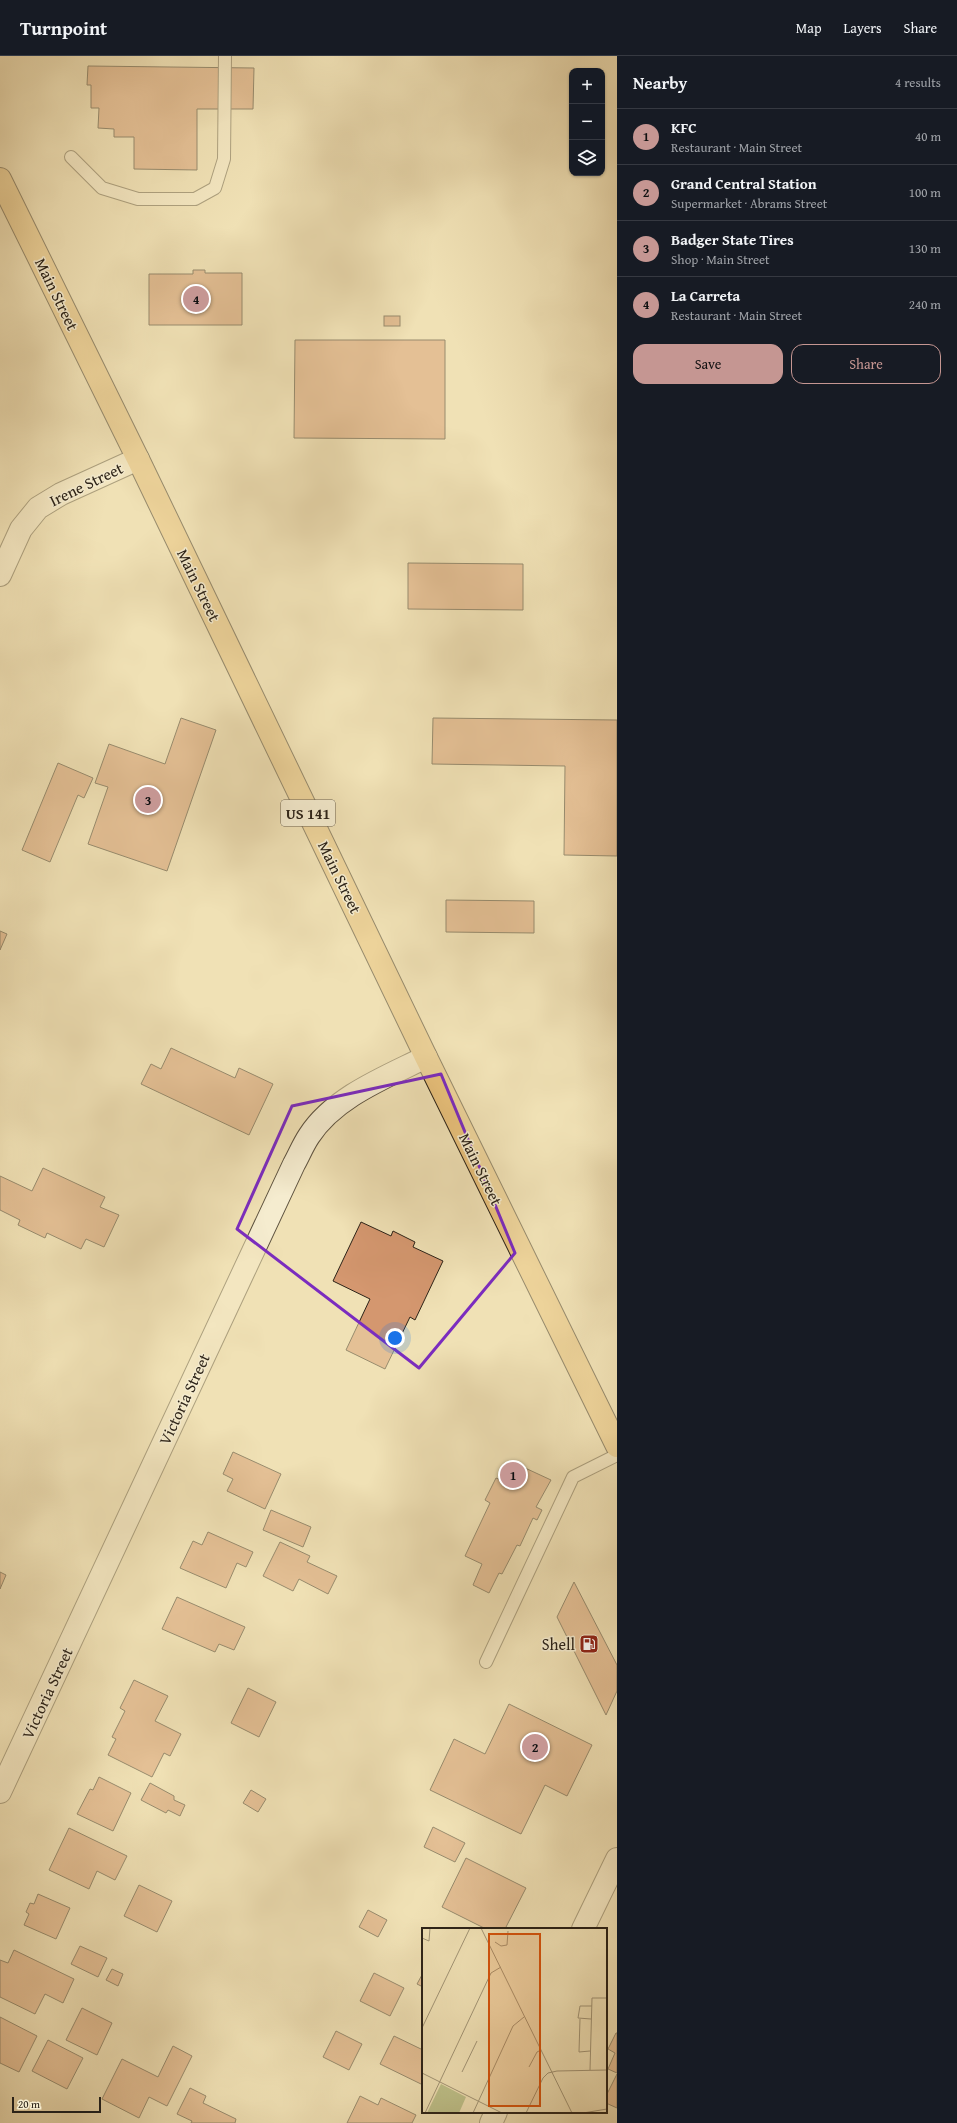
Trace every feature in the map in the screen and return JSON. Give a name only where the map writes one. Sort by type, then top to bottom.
[{"type":"main road","name":"Main Street","points":[[0,178],[138,459],[426,1057],[617,1446]]},
{"type":"street","name":"Irene Street","points":[[0,575],[21,529],[38,508],[61,494],[138,459]]},
{"type":"street","name":"Victoria Street","points":[[0,1792],[294,1164],[309,1135],[326,1116],[349,1098],[426,1057]]},
{"type":"street","points":[[583,1928],[617,1859]]},
{"type":"street","points":[[491,2123],[496,2113]]},
{"type":"lane","points":[[71,157],[102,188],[138,199],[195,199],[215,188],[224,159],[225,56]]},
{"type":"lane","points":[[486,1662],[573,1477],[617,1456]]},
{"type":"highlighted area","points":[[441,1074],[515,1253],[419,1368],[237,1229],[292,1106]]},
{"type":"building","points":[[88,66],[254,68],[253,109],[197,109],[197,170],[134,169],[134,137],[114,137],[114,129],[98,128],[99,108],[91,108],[91,85],[87,85]]},
{"type":"building","points":[[193,270],[205,270],[205,273],[242,273],[242,325],[149,325],[149,274],[193,274]]},
{"type":"building","points":[[384,316],[400,316],[400,326],[384,326]]},
{"type":"building","points":[[295,340],[445,340],[445,439],[294,438]]},
{"type":"building","points":[[408,563],[523,564],[523,610],[408,609]]},
{"type":"building","points":[[181,718],[216,730],[167,871],[88,844],[108,787],[95,783],[109,744],[165,764]]},
{"type":"building","points":[[433,718],[617,720],[617,856],[564,855],[565,766],[432,764]]},
{"type":"building","points":[[58,763],[93,778],[84,798],[78,795],[50,862],[22,850]]},
{"type":"building","points":[[446,900],[534,901],[534,933],[446,932]]},
{"type":"building","points":[[0,931],[7,934],[0,950]]},
{"type":"building","points":[[171,1048],[235,1078],[239,1068],[273,1084],[249,1135],[141,1084],[151,1064],[161,1069]]},
{"type":"building","points":[[43,1168],[105,1197],[100,1207],[119,1215],[104,1247],[86,1239],[81,1249],[47,1233],[45,1238],[18,1225],[20,1220],[0,1210],[0,1176],[32,1191]]},
{"type":"building","points":[[361,1222],[391,1236],[393,1231],[415,1242],[413,1247],[443,1261],[415,1320],[410,1317],[385,1369],[346,1350],[370,1299],[333,1281]]},
{"type":"building","points":[[233,1452],[281,1474],[265,1509],[227,1491],[233,1479],[223,1474]]},
{"type":"building","points":[[510,1461],[551,1480],[536,1507],[542,1510],[537,1520],[533,1518],[520,1546],[517,1545],[502,1574],[499,1573],[489,1593],[473,1585],[482,1564],[465,1556],[490,1503],[485,1500],[496,1478],[501,1480]]},
{"type":"building","points":[[271,1510],[311,1527],[303,1547],[263,1530]]},
{"type":"building","points":[[208,1532],[253,1552],[246,1567],[237,1563],[226,1588],[180,1568],[193,1541],[202,1545]]},
{"type":"building","points":[[280,1542],[310,1556],[307,1562],[337,1576],[328,1594],[299,1579],[293,1591],[263,1576]]},
{"type":"building","points":[[0,1572],[6,1575],[0,1589]]},
{"type":"building","points":[[574,1582],[617,1665],[617,1691],[606,1715],[557,1617]]},
{"type":"building","points":[[177,1597],[245,1627],[234,1650],[219,1644],[215,1652],[162,1629]]},
{"type":"building","points":[[134,1680],[168,1696],[155,1721],[181,1734],[170,1756],[164,1753],[152,1777],[108,1755],[116,1739],[112,1737],[125,1711],[120,1708]]},
{"type":"building","points":[[248,1688],[276,1702],[259,1737],[231,1723]]},
{"type":"building","points":[[509,1704],[592,1745],[567,1796],[545,1785],[521,1834],[430,1790],[454,1739],[485,1754]]},
{"type":"building","points":[[99,1777],[131,1793],[113,1831],[77,1814],[90,1789],[93,1790]]},
{"type":"building","points":[[150,1783],[174,1796],[174,1800],[185,1805],[180,1816],[168,1810],[166,1813],[141,1800]]},
{"type":"building","points":[[251,1790],[266,1799],[258,1812],[243,1803]]},
{"type":"building","points":[[433,1827],[465,1843],[455,1862],[424,1847]]},
{"type":"building","points":[[69,1828],[127,1856],[115,1880],[97,1871],[89,1889],[49,1870]]},
{"type":"building","points":[[466,1858],[526,1888],[506,1928],[484,1928],[442,1907]]},
{"type":"building","points":[[139,1885],[172,1901],[157,1932],[124,1916]]},
{"type":"building","points":[[38,1894],[70,1908],[56,1939],[24,1925],[29,1914],[26,1912],[30,1903],[34,1904]]},
{"type":"building","points":[[368,1910],[387,1920],[378,1937],[359,1927]]},
{"type":"building","points":[[80,1946],[107,1958],[98,1977],[71,1964]]},
{"type":"building","points":[[14,1950],[74,1979],[63,2003],[45,1994],[35,2014],[0,1997],[0,1960],[8,1963]]},
{"type":"building","points":[[112,1969],[123,1974],[118,1986],[106,1980]]},
{"type":"building","points":[[374,1973],[404,1988],[390,2016],[360,2001]]},
{"type":"building","points":[[422,1975],[422,1986],[417,1984]]},
{"type":"building","points":[[82,2008],[112,2023],[97,2055],[66,2040]]},
{"type":"building","points":[[0,2017],[37,2036],[19,2072],[0,2063]]},
{"type":"building","points":[[336,2031],[362,2044],[349,2070],[323,2057]]},
{"type":"building","points":[[616,2033],[617,2073],[608,2069],[615,2053],[608,2049]]},
{"type":"building","points":[[394,2036],[422,2050],[422,2085],[380,2064]]},
{"type":"building","points":[[48,2040],[83,2058],[67,2089],[32,2071]]},
{"type":"building","points":[[173,2046],[192,2056],[167,2106],[149,2097],[139,2118],[102,2099],[122,2059],[158,2077]]},
{"type":"building","points":[[617,2074],[617,2108],[607,2103],[607,2094]]},
{"type":"building","points":[[190,2088],[206,2096],[203,2103],[236,2119],[235,2123],[191,2123],[192,2121],[177,2114]]},
{"type":"building","points":[[360,2096],[378,2105],[381,2098],[416,2115],[412,2123],[347,2123]]},
{"type":"place","name":"La Carreta","points":[[196,299]]},
{"type":"place","name":"Badger State Tires","points":[[148,800]]},
{"type":"place","name":"KFC","points":[[513,1475]]},
{"type":"place","name":"Shell","points":[[589,1644]]},
{"type":"place","name":"Grand Central Station","points":[[535,1747]]}]
